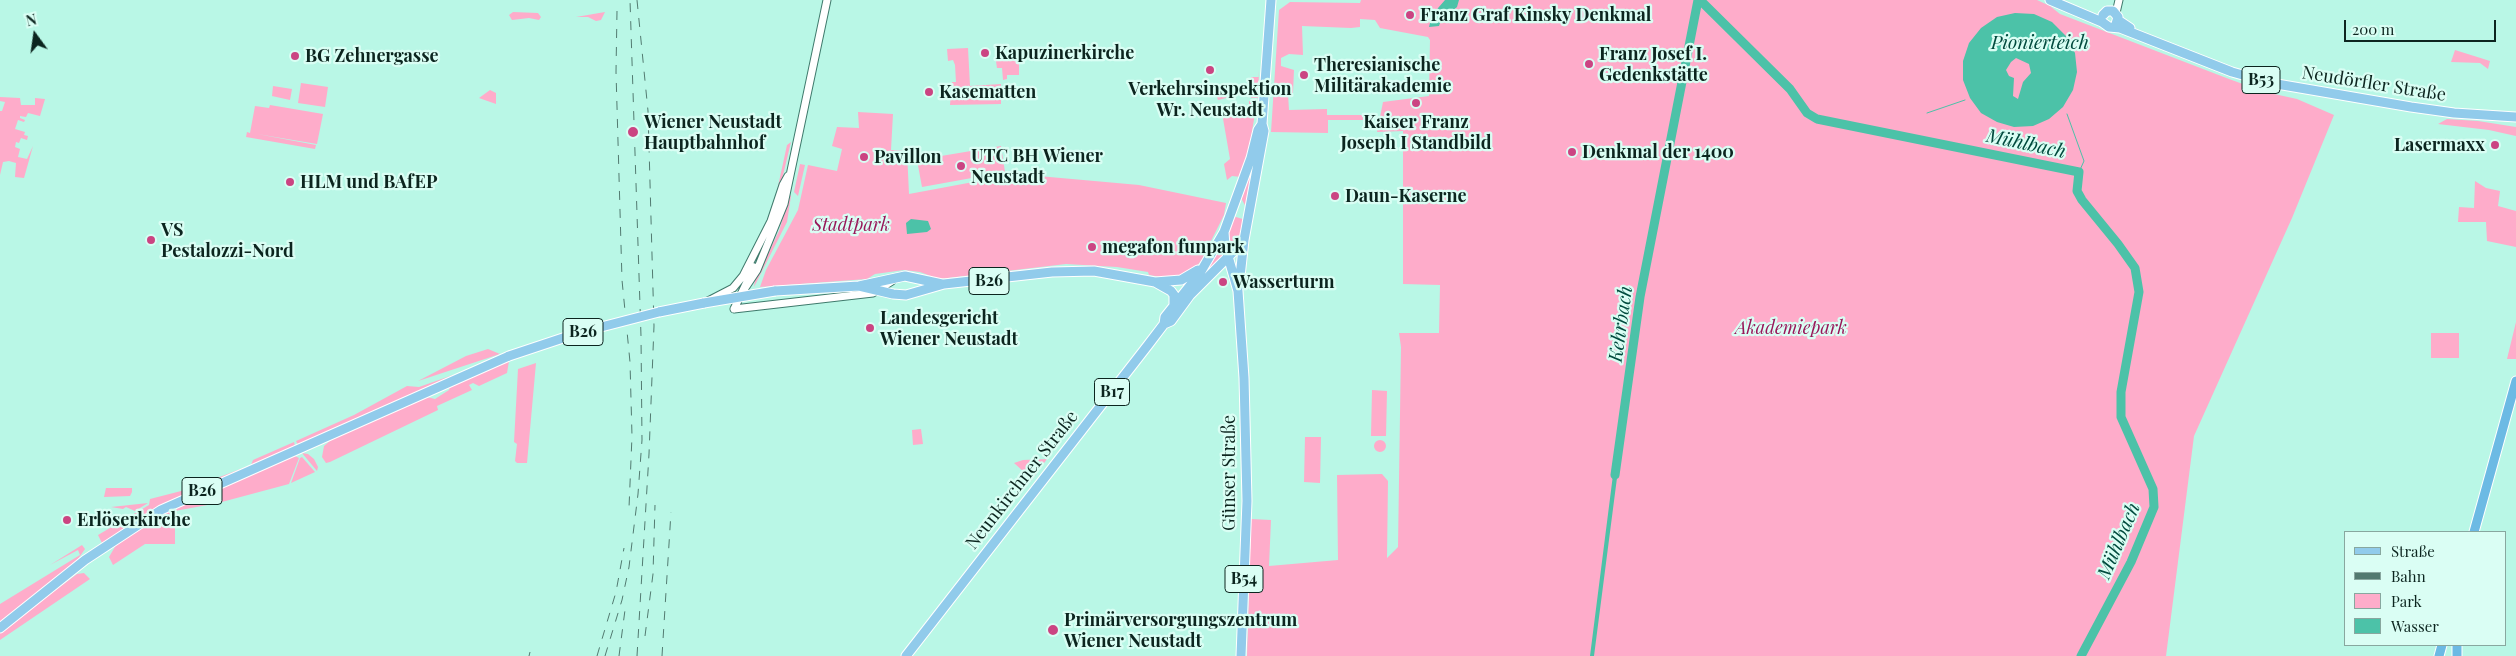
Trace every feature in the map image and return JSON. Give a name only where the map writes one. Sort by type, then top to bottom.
[{"type":"highway","points":[[2476,531],[2516,381]]},
{"type":"main road","name":"B17","points":[[1244,240],[1264,135],[1262,124],[1271,0]]},
{"type":"main road","name":"Neudörfler Straße","points":[[2050,0],[2084,14],[2110,18],[2138,37],[2145,38],[2232,72],[2280,85],[2343,97],[2454,113],[2516,117]]},
{"type":"main road","name":"B17","points":[[1224,232],[1251,158],[1258,130],[1262,124]]},
{"type":"main road","points":[[1229,219],[1242,218],[1246,220],[1247,227]]},
{"type":"main road","points":[[1224,232],[1229,256]]},
{"type":"main road","name":"Neunkirchner Straße","points":[[906,656],[1164,324],[1171,321],[1224,232]]},
{"type":"main road","points":[[1215,268],[1244,240]]},
{"type":"main road","name":"B54","points":[[1238,291],[1244,240]]},
{"type":"main road","name":"B54","points":[[1229,256],[1238,291]]},
{"type":"main road","name":"B26","points":[[1158,284],[1181,280],[1202,268]]},
{"type":"main road","points":[[1215,268],[1228,268],[1234,273]]},
{"type":"main road","name":"B26","points":[[859,286],[879,289],[898,295],[912,294],[944,284],[1068,271],[1094,271],[1189,291],[1199,285],[1215,268]]},
{"type":"main road","points":[[910,276],[915,283],[912,294]]},
{"type":"main road","name":"B26","points":[[0,628],[85,560],[161,510],[508,356],[616,323],[704,303],[775,291],[859,286],[880,283],[896,277],[910,276],[944,284]]},
{"type":"main road","points":[[1181,280],[1189,291]]},
{"type":"main road","points":[[1158,284],[1174,296],[1174,304]]},
{"type":"main road","name":"Neunkirchner Straße","points":[[1164,324],[1165,317],[1174,304],[1189,291]]},
{"type":"main road","name":"Günser Straße","points":[[1238,291],[1244,378],[1247,501],[1241,656]]},
{"type":"street","points":[[827,0],[780,219],[748,286],[734,309],[873,293],[896,277]]},
{"type":"street","points":[[2110,18],[2118,0]]},
{"type":"street","points":[[704,303],[727,292],[738,282],[764,237],[783,185],[791,171]]},
{"type":"street","points":[[748,286],[751,294],[764,306]]},
{"type":"green space","name":"Akademiepark","points":[[1361,0],[2037,0],[2050,6],[2060,14],[2229,79],[2265,92],[2297,99],[2334,115],[2292,218],[2194,436],[2166,656],[1247,656],[1251,519],[1271,520],[1269,566],[1338,560],[1337,475],[1382,474],[1388,481],[1387,558],[1398,547],[1401,347],[1399,333],[1439,333],[1440,285],[1403,284],[1403,131],[1377,132],[1383,102],[1429,96],[1430,40],[1428,37],[1380,28],[1375,20],[1360,19],[1360,27],[1351,28],[1302,26],[1303,55],[1289,54],[1281,58],[1281,66],[1294,70],[1293,93],[1288,94],[1289,110],[1327,109],[1327,115],[1370,115],[1372,120],[1328,120],[1328,133],[1271,132],[1279,10],[1290,2],[1360,3]]},
{"type":"green space","points":[[513,12],[538,13],[541,17],[539,20],[529,18],[512,20],[509,15]]},
{"type":"green space","points":[[605,12],[601,20],[596,21],[588,17],[576,17]]},
{"type":"green space","points":[[968,48],[970,86],[1001,84],[1001,104],[950,105],[952,82],[956,82],[955,65],[953,60],[948,61],[947,49]]},
{"type":"green space","points":[[2455,50],[2490,61],[2488,69],[2480,63],[2451,62]]},
{"type":"green space","points":[[1019,60],[1019,75],[1007,75],[1007,79],[1003,80],[1002,68],[997,68],[996,61]]},
{"type":"green space","points":[[1251,77],[1259,77],[1258,98],[1251,98]]},
{"type":"green space","points":[[301,83],[328,87],[325,107],[298,103]]},
{"type":"green space","points":[[273,86],[292,89],[290,100],[272,96]]},
{"type":"green space","points":[[490,90],[496,93],[496,104],[479,98]]},
{"type":"green space","points":[[1250,91],[1248,98],[1247,93],[1218,100],[1216,94]]},
{"type":"green space","points":[[0,97],[20,98],[21,105],[35,105],[35,98],[45,99],[40,116],[28,113],[26,117],[20,116],[20,118],[25,120],[24,122],[18,120],[15,129],[25,132],[24,135],[28,136],[27,140],[21,138],[19,143],[16,142],[15,147],[20,149],[18,157],[27,159],[33,146],[24,178],[15,177],[16,163],[9,161],[3,162],[0,175],[0,111],[2,111],[5,102],[0,101]]},
{"type":"green space","points":[[1249,101],[1257,101],[1249,150],[1241,177],[1232,176],[1227,180],[1224,164],[1230,159],[1221,107],[1225,110],[1249,111]]},
{"type":"green space","points":[[270,105],[323,114],[317,144],[257,134],[316,145],[315,149],[246,137],[247,132],[250,133],[255,106],[269,108]]},
{"type":"green space","name":"Stadtpark","points":[[858,112],[893,114],[891,150],[907,151],[909,194],[1016,174],[1139,185],[1226,203],[1224,215],[1201,261],[1193,270],[1181,277],[1161,277],[1149,275],[1148,272],[1117,267],[1066,264],[939,279],[920,272],[904,270],[875,274],[867,279],[760,287],[766,270],[798,210],[808,165],[837,171],[842,149],[832,146],[837,127],[859,128]]},
{"type":"green space","points":[[2447,119],[2478,121],[2516,127],[2516,136],[2489,130],[2438,124]]},
{"type":"green space","points":[[791,142],[779,192],[775,200],[787,145]]},
{"type":"green space","name":"UTC BH Wiener Neustadt","points":[[1001,146],[1005,172],[922,187],[917,160]]},
{"type":"green space","points":[[1255,153],[1246,207],[1241,198]]},
{"type":"green space","points":[[800,164],[805,165],[798,196],[794,192]]},
{"type":"green space","points":[[2475,181],[2486,188],[2500,191],[2498,206],[2516,211],[2516,247],[2487,241],[2486,222],[2458,222],[2459,207],[2474,208]]},
{"type":"green space","points":[[790,195],[787,222],[754,287],[755,280],[779,231]]},
{"type":"green space","points":[[1236,217],[1246,220],[1244,240],[1229,256],[1225,246],[1229,219]]},
{"type":"green space","points":[[1221,245],[1226,255],[1196,283],[1215,257]]},
{"type":"green space","points":[[2516,322],[2516,359],[2507,359]]},
{"type":"green space","points":[[2431,333],[2459,333],[2459,358],[2431,358]]},
{"type":"green space","points":[[488,349],[500,354],[418,381],[466,356]]},
{"type":"green space","points":[[509,361],[507,373],[479,386],[473,383],[469,385],[472,390],[437,406],[438,410],[330,462],[326,463],[322,457],[324,446],[331,440],[427,397],[435,399],[449,390],[450,386]]},
{"type":"green space","points":[[536,363],[527,463],[517,463],[515,461],[517,444],[514,442],[518,369]]},
{"type":"green space","points":[[453,375],[298,445],[296,441],[354,415],[407,386],[419,387]]},
{"type":"green space","points":[[1372,390],[1387,391],[1386,436],[1371,436]]},
{"type":"green space","points":[[921,429],[923,444],[913,445],[912,430]]},
{"type":"green space","points":[[1305,437],[1321,437],[1320,483],[1304,482]]},
{"type":"green space","points":[[1382,440],[1385,441],[1385,451],[1378,452],[1375,451],[1374,444],[1375,441]]},
{"type":"green space","points":[[294,442],[295,446],[139,520],[102,543],[98,535],[149,505],[150,499],[189,489],[190,492],[191,488],[251,465],[253,460]]},
{"type":"green space","points":[[302,453],[308,454],[314,459],[318,467],[317,471]]},
{"type":"green space","points":[[295,456],[299,458],[289,484],[218,503],[175,511],[175,544],[145,544],[113,565],[109,557],[116,545],[175,507]]},
{"type":"green space","points":[[302,457],[315,472],[291,483],[300,458]]},
{"type":"green space","points":[[1047,459],[1031,481],[1029,478],[1033,473],[1029,469],[1024,472],[1014,463],[1023,460]]},
{"type":"green space","points":[[106,488],[132,488],[132,492],[130,496],[104,497]]},
{"type":"green space","points":[[148,503],[135,511],[126,507],[123,509],[111,507]]},
{"type":"green space","points":[[82,545],[85,549],[78,559],[0,624],[0,604],[80,555],[78,550],[50,565]]},
{"type":"green space","points":[[84,573],[90,579],[0,640],[0,632],[77,574]]},
{"type":"water","points":[[1445,0],[1459,0],[1457,7],[1449,14],[1443,14],[1439,26],[1429,27],[1432,15]]},
{"type":"water","name":"Pionierteich","points":[[2015,13],[2034,14],[2052,22],[2066,36],[2075,53],[2077,72],[2073,90],[2063,107],[2049,119],[2033,126],[2014,127],[1997,122],[1981,113],[1970,98],[1963,80],[1963,61],[1969,43],[1981,28],[1997,17]],"holes":[[[2016,58],[2029,64],[2031,73],[2023,82],[2018,99],[2013,96],[2014,78],[2009,76],[2006,70]]]},
{"type":"water","points":[[911,219],[928,221],[931,229],[927,232],[907,234],[906,223]]},
{"type":"water","points":[[1615,459],[1618,470],[1594,656],[1590,656]]},
{"type":"waterway","name":"Kehrbach","points":[[1615,475],[1640,297],[1698,0]]},
{"type":"waterway","name":"Mühlbach","points":[[1700,0],[1790,89],[1807,113],[1817,119],[2079,172],[2077,191],[2082,200],[2135,268],[2139,292],[2121,392],[2121,417],[2153,489],[2154,507],[2131,562],[2081,656]]},
{"type":"waterway","points":[[1927,113],[1965,100]]},
{"type":"waterway","points":[[2067,114],[2084,161],[2079,172]]},
{"type":"railway","points":[[605,656],[622,600],[629,567],[638,494],[642,440],[641,336],[630,0]]},
{"type":"railway","points":[[637,0],[648,111],[654,326],[649,454],[637,656]]},
{"type":"railway","points":[[617,11],[616,72],[622,280],[630,362],[632,436],[629,508]]},
{"type":"railway","points":[[645,636],[653,574],[655,505]]},
{"type":"railway","points":[[662,656],[671,512]]},
{"type":"railway","points":[[597,656],[616,592],[624,548]]},
{"type":"railway","points":[[619,656],[625,610]]},
{"type":"railway","points":[[529,656],[530,652]]},
{"type":"place","name":"Franz Graf Kinsky Denkmal","points":[[1410,15]]},
{"type":"place","name":"Kapuzinerkirche","points":[[985,53]]},
{"type":"place","name":"BG Zehnergasse","points":[[295,56]]},
{"type":"place","name":"Franz Josef I. Gedenkstätte","points":[[1589,64]]},
{"type":"place","name":"Verkehrsinspektion Wr. Neustadt","points":[[1210,70]]},
{"type":"place","name":"Theresianische Militärakademie","points":[[1304,75]]},
{"type":"place","name":"Kasematten","points":[[929,92]]},
{"type":"place","name":"Kaiser Franz Joseph I Standbild","points":[[1416,103]]},
{"type":"place","name":"Wiener Neustadt Hauptbahnhof","points":[[633,132]]},
{"type":"place","name":"Lasermaxx","points":[[2495,145]]},
{"type":"place","name":"Denkmal der 1400","points":[[1572,152]]},
{"type":"place","name":"Pavillon","points":[[864,157]]},
{"type":"place","name":"UTC BH Wiener Neustadt","points":[[961,166]]},
{"type":"place","name":"HLM und BAfEP","points":[[290,182]]},
{"type":"place","name":"Daun-Kaserne","points":[[1335,196]]},
{"type":"place","name":"VS Pestalozzi-Nord","points":[[151,240]]},
{"type":"place","name":"megafon funpark","points":[[1092,247]]},
{"type":"place","name":"Wasserturm","points":[[1223,282]]},
{"type":"place","name":"Landesgericht Wiener Neustadt","points":[[870,328]]},
{"type":"place","name":"Erlöserkirche","points":[[67,520]]},
{"type":"place","name":"Primärversorgungszentrum Wiener Neustadt","points":[[1053,630]]}]
